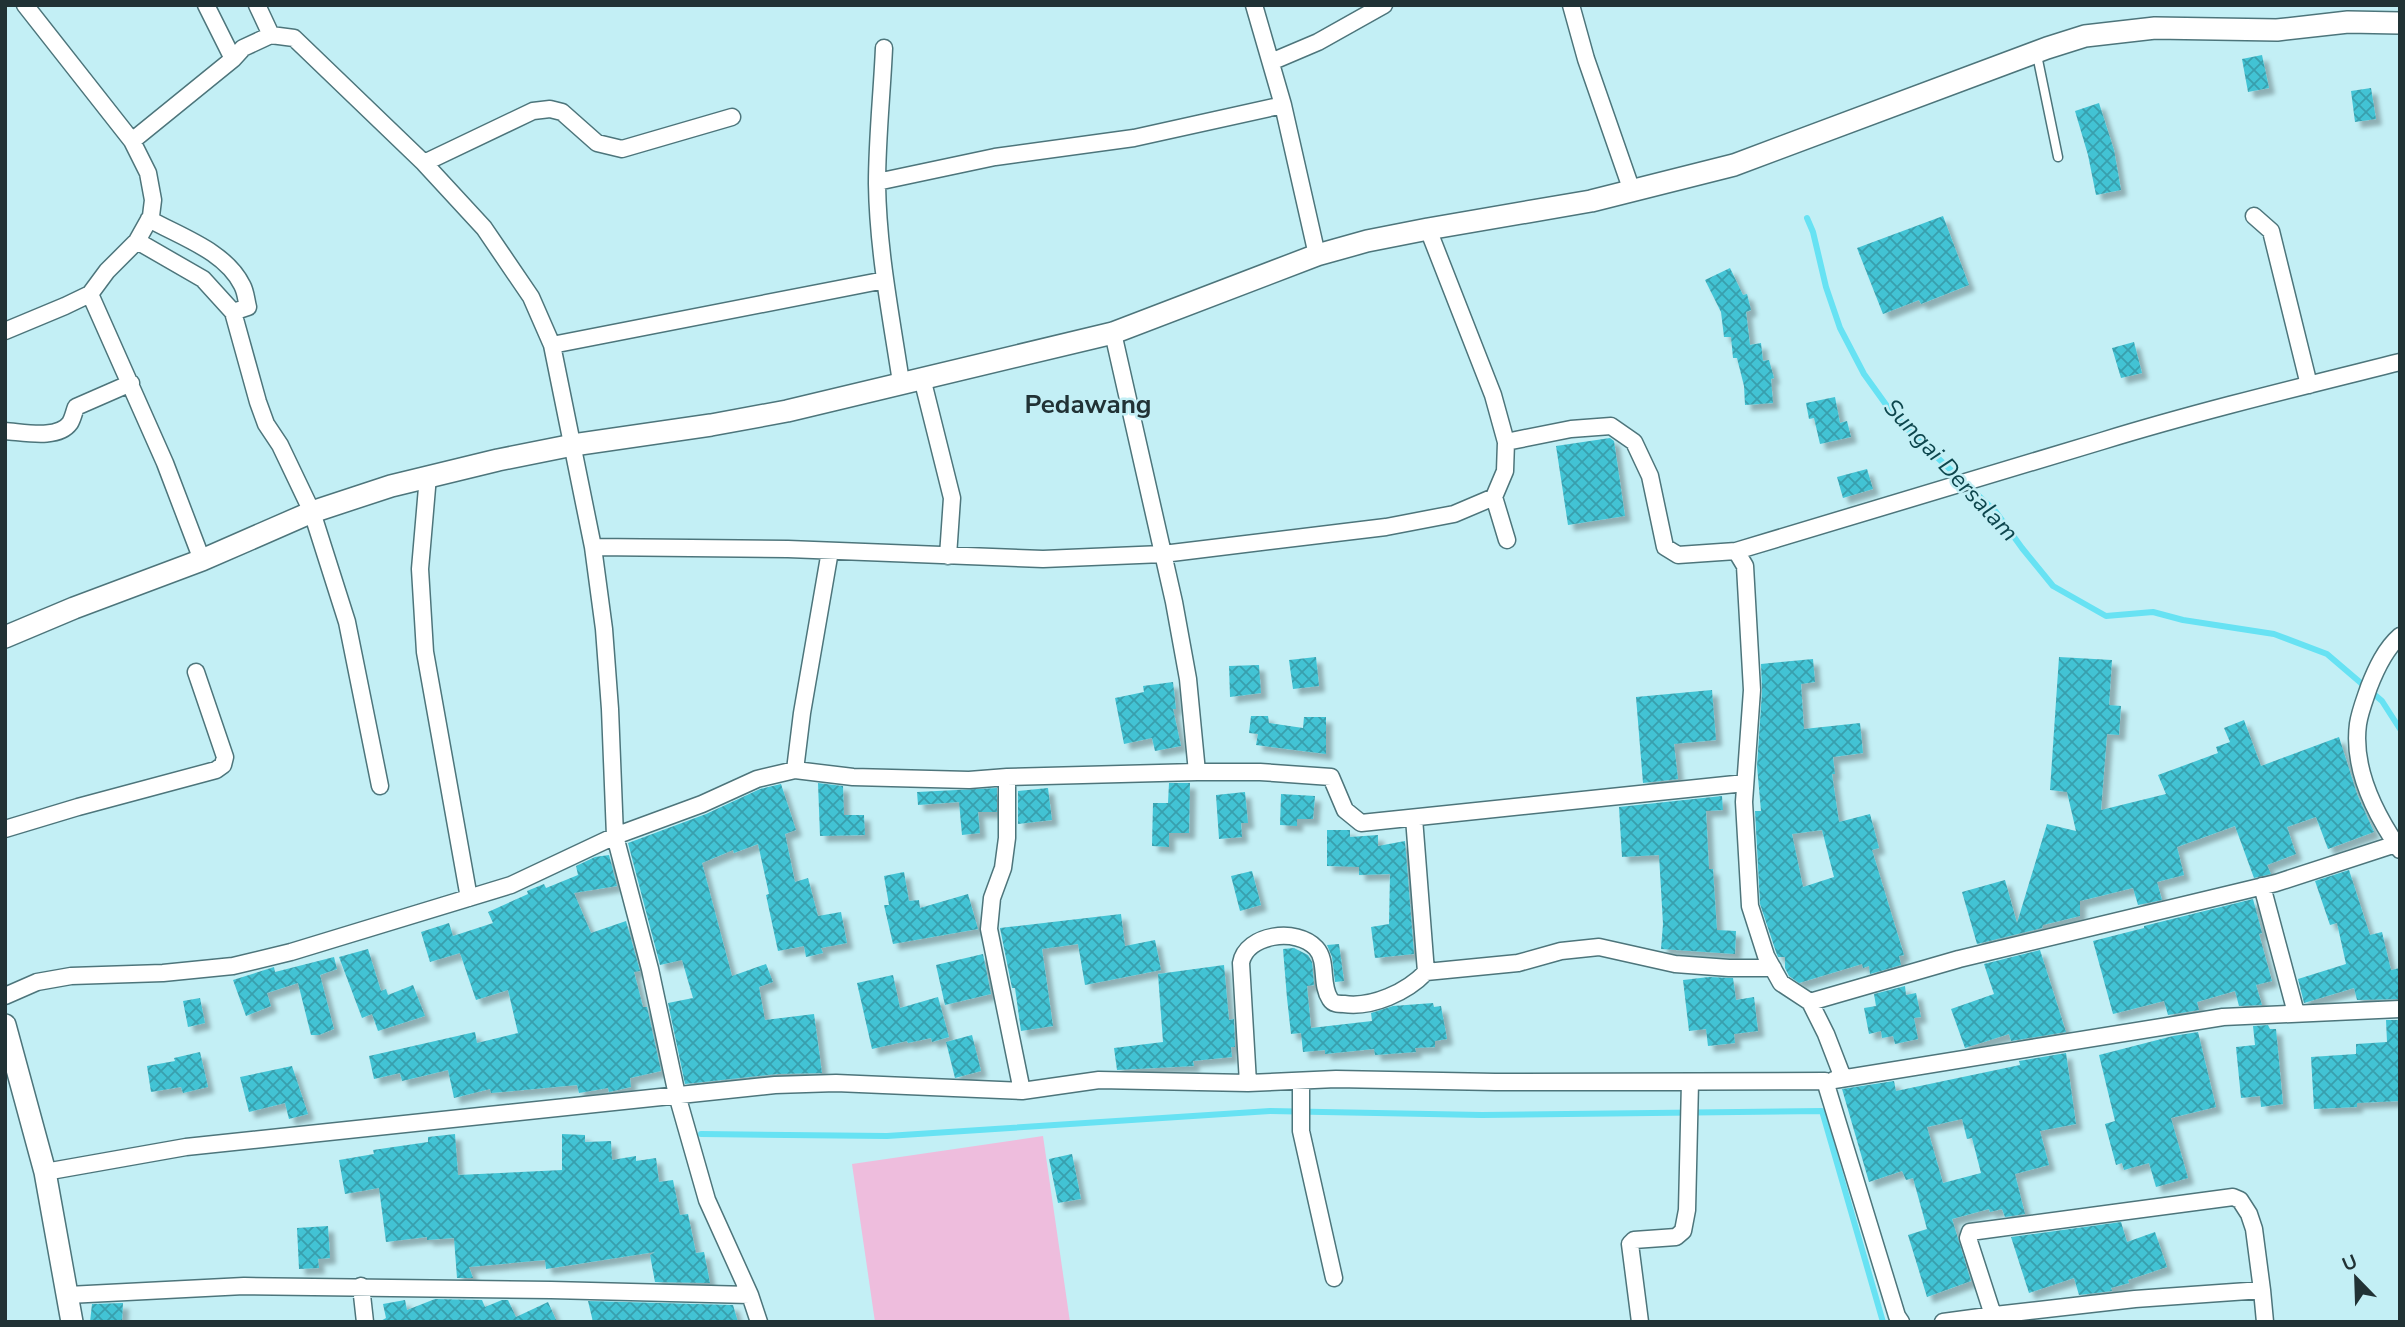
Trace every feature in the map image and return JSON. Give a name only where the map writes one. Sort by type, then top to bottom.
[{"type":"street","points":[[5,331],[90,293],[107,271],[137,241],[149,219],[153,200],[148,173],[132,141],[24,5]]},
{"type":"street","points":[[206,5],[233,59]]},
{"type":"street","points":[[257,5],[271,35]]},
{"type":"street","points":[[1254,5],[1283,105],[1317,255]]},
{"type":"street","points":[[1271,62],[1318,42],[1384,5]]},
{"type":"street","points":[[1571,5],[1586,59],[1632,191]]},
{"type":"street","points":[[5,637],[312,512],[428,476],[573,445],[787,411],[1113,333],[1317,255],[1367,241],[1591,201],[1734,165],[2085,36],[2155,29],[2277,30],[2348,22],[2400,23]]},
{"type":"street","points":[[132,141],[243,48],[271,35],[294,38],[424,163],[484,228],[531,297],[552,345],[593,547],[604,629],[615,836],[650,970],[677,1095],[707,1200],[750,1295],[759,1322]]},
{"type":"street","points":[[884,48],[877,182],[885,280],[911,380],[952,498],[948,556]]},
{"type":"street","points":[[877,182],[995,157],[1135,138],[1283,105]]},
{"type":"street","points":[[424,163],[533,111],[550,109],[562,112],[597,143],[622,149],[732,117]]},
{"type":"street","points":[[2254,216],[2271,232],[2309,385]]},
{"type":"street","points":[[149,219],[213,254],[231,268],[244,287],[240,310],[258,402],[266,424],[280,445],[312,512],[347,622],[380,786]]},
{"type":"street","points":[[1428,229],[1493,395],[1506,442],[1505,471],[1494,497],[1507,540]]},
{"type":"street","points":[[137,241],[203,279],[240,310]]},
{"type":"street","points":[[552,345],[885,280]]},
{"type":"street","points":[[90,293],[131,383],[202,559]]},
{"type":"street","points":[[1113,333],[1188,679],[1197,772]]},
{"type":"street","points":[[1506,442],[1571,429],[1611,426],[1634,442],[1650,476],[1665,547],[1678,555],[1736,551],[1933,494],[2103,440],[2400,362]]},
{"type":"street","points":[[5,431],[51,433],[62,430],[69,424],[76,407],[131,383]]},
{"type":"street","points":[[428,476],[420,569],[425,652],[469,898]]},
{"type":"street","points":[[593,547],[830,551],[1043,559],[1163,554],[1386,527],[1454,514],[1494,497]]},
{"type":"street","points":[[795,770],[830,551]]},
{"type":"street","points":[[1736,551],[1745,566],[1752,690],[1745,783],[1750,906],[1766,956],[1781,983],[1810,1002],[1843,1078]]},
{"type":"street","points":[[1810,1002],[1959,959],[2262,886],[2398,847],[2380,822],[2359,767],[2358,725],[2363,703],[2375,674],[2392,643],[2400,636]]},
{"type":"street","points":[[5,829],[216,770],[223,765],[225,757],[196,672]]},
{"type":"street","points":[[5,996],[37,982],[71,976],[163,973],[233,967],[304,948],[511,885],[615,836],[702,804],[757,779],[795,770],[853,777],[969,780],[1197,772],[1260,772],[1331,777],[1345,810],[1361,823],[1745,783]]},
{"type":"street","points":[[1007,777],[1007,838],[1003,868],[992,898],[989,929],[1023,1091]]},
{"type":"street","points":[[1414,818],[1426,972]]},
{"type":"street","points":[[2262,886],[2296,1013]]},
{"type":"street","points":[[1248,1083],[1241,963],[1246,949],[1276,936],[1294,936],[1317,948],[1329,997],[1336,1004],[1355,1006],[1393,995],[1414,983],[1426,972],[1518,963],[1561,951],[1599,947],[1675,964],[1773,968]]},
{"type":"street","points":[[45,1172],[186,1147],[775,1085],[836,1083],[1023,1091],[1099,1080],[1248,1083],[1301,1089],[1336,1079],[1825,1081],[2223,1017],[2400,1009]]},
{"type":"street","points":[[5,1025],[45,1172],[72,1322]]},
{"type":"street","points":[[1825,1081],[1872,1228],[1896,1315],[1901,1322]]},
{"type":"street","points":[[1640,1322],[1630,1244],[1634,1240],[1676,1237],[1683,1231],[1687,1210],[1690,1082]]},
{"type":"street","points":[[1301,1089],[1300,1123],[1334,1278]]},
{"type":"street","points":[[1995,1317],[1968,1238],[1970,1232],[2233,1197],[2240,1200],[2252,1223],[2265,1322]]},
{"type":"street","points":[[68,1294],[244,1286],[361,1286],[750,1295]]},
{"type":"street","points":[[361,1286],[365,1322]]},
{"type":"street","points":[[1943,1322],[2135,1299],[2262,1290]]},
{"type":"lane","points":[[2036,52],[2058,157]]},
{"type":"shaded area","points":[[1043,1136],[1070,1322],[875,1322],[852,1164]]},
{"type":"building","points":[[2262,55],[2269,88],[2248,92],[2242,59]]},
{"type":"building","points":[[2371,88],[2376,119],[2355,122],[2351,91]]},
{"type":"building","points":[[2099,103],[2114,150],[2121,190],[2096,195],[2075,111]]},
{"type":"building","points":[[1943,216],[1969,285],[1921,304],[1919,300],[1883,314],[1857,248]]},
{"type":"building","points":[[1730,268],[1743,295],[1747,294],[1751,310],[1746,312],[1750,345],[1761,343],[1763,361],[1769,360],[1774,378],[1771,379],[1773,403],[1745,405],[1744,386],[1737,358],[1733,358],[1731,337],[1724,337],[1721,312],[1705,280]]},
{"type":"building","points":[[2134,342],[2142,373],[2121,378],[2112,348]]},
{"type":"building","points":[[1835,397],[1840,423],[1847,421],[1851,437],[1820,444],[1814,418],[1809,419],[1806,403]]},
{"type":"building","points":[[1610,438],[1614,441],[1625,516],[1568,525],[1556,446]]},
{"type":"building","points":[[1867,469],[1873,489],[1843,498],[1837,477]]},
{"type":"building","points":[[1316,657],[1319,686],[1293,689],[1289,660]]},
{"type":"building","points":[[2059,657],[2112,660],[2109,705],[2121,706],[2119,735],[2107,734],[2101,810],[2166,794],[2158,775],[2218,753],[2216,747],[2230,742],[2224,728],[2244,720],[2261,766],[2339,737],[2357,794],[2374,832],[2328,849],[2316,817],[2287,827],[2296,854],[2267,865],[2271,874],[2254,878],[2235,826],[2177,847],[2184,875],[2157,882],[2162,900],[2138,905],[2133,888],[2080,901],[2080,916],[1977,944],[1962,892],[2005,880],[2017,923],[2047,824],[2076,831],[2067,792],[2050,790]]},
{"type":"building","points":[[1813,659],[1815,682],[1801,684],[1804,729],[1860,723],[1863,753],[1833,757],[1835,774],[1832,774],[1839,822],[1870,814],[1879,848],[1872,850],[1904,955],[1899,956],[1901,965],[1870,974],[1869,966],[1863,968],[1862,964],[1799,983],[1789,976],[1785,968],[1785,957],[1778,957],[1760,904],[1755,811],[1761,811],[1757,766],[1761,664]],"holes":[[[1822,830],[1834,877],[1803,887],[1792,834]]]},
{"type":"building","points":[[1259,665],[1261,693],[1230,697],[1229,666]]},
{"type":"building","points":[[1173,682],[1176,709],[1173,709],[1181,746],[1155,751],[1152,738],[1124,744],[1115,698],[1144,692],[1143,686]]},
{"type":"building","points":[[1712,690],[1716,740],[1674,744],[1678,779],[1643,783],[1636,697]]},
{"type":"building","points":[[1251,716],[1268,716],[1269,723],[1303,728],[1304,717],[1326,717],[1326,754],[1256,745],[1258,734],[1249,733]]},
{"type":"building","points":[[818,783],[843,786],[844,815],[864,815],[865,835],[820,836]]},
{"type":"building","points":[[1169,783],[1190,783],[1189,833],[1169,833],[1169,847],[1152,846],[1153,803],[1168,803]]},
{"type":"building","points":[[781,784],[796,830],[785,834],[795,882],[808,878],[818,916],[841,912],[847,943],[821,948],[823,953],[806,957],[804,946],[778,951],[758,844],[734,853],[733,850],[702,863],[732,976],[766,964],[773,982],[759,987],[765,1020],[814,1014],[822,1073],[777,1074],[685,1084],[668,1003],[693,998],[682,960],[660,965],[628,843],[706,814],[760,789]]},
{"type":"building","points":[[997,788],[997,812],[978,812],[980,833],[962,835],[959,802],[918,805],[917,792]]},
{"type":"building","points":[[1048,788],[1052,820],[1018,824],[1018,791]]},
{"type":"building","points":[[1245,792],[1248,823],[1241,823],[1242,837],[1219,839],[1216,795]]},
{"type":"building","points":[[1281,794],[1315,796],[1313,819],[1297,819],[1297,826],[1280,825]]},
{"type":"building","points":[[1722,796],[1723,810],[1706,811],[1709,869],[1713,869],[1717,930],[1736,931],[1735,954],[1661,949],[1663,924],[1659,855],[1622,857],[1619,807]]},
{"type":"building","points":[[1327,830],[1350,830],[1350,837],[1378,835],[1378,846],[1405,841],[1414,954],[1375,958],[1371,927],[1389,924],[1390,874],[1359,875],[1359,867],[1327,866]]},
{"type":"building","points":[[609,855],[617,886],[574,893],[591,933],[626,921],[640,971],[634,972],[643,1007],[647,1007],[661,1071],[630,1078],[631,1087],[609,1092],[608,1088],[579,1093],[577,1085],[491,1093],[490,1089],[454,1098],[448,1070],[402,1081],[400,1073],[374,1079],[369,1056],[475,1032],[477,1043],[518,1033],[508,990],[476,1000],[460,953],[430,962],[421,932],[449,923],[453,936],[493,923],[488,912],[544,884],[546,888],[578,875],[576,866],[595,857]]},
{"type":"building","points":[[2349,870],[2370,935],[2382,932],[2391,970],[2400,968],[2400,999],[2357,1000],[2354,988],[2304,1003],[2298,979],[2346,964],[2337,923],[2330,925],[2315,881]]},
{"type":"building","points":[[1252,871],[1261,905],[1240,911],[1231,876]]},
{"type":"building","points":[[904,872],[909,901],[919,900],[920,908],[968,894],[978,929],[893,944],[884,905],[889,905],[884,876]]},
{"type":"building","points":[[2253,899],[2272,981],[2256,985],[2262,1005],[2239,1006],[2235,991],[2197,1002],[2199,1010],[2168,1015],[2164,1001],[2113,1014],[2093,941]]},
{"type":"building","points":[[1121,914],[1125,946],[1155,940],[1161,970],[1085,985],[1078,944],[1042,949],[1053,1026],[1021,1031],[1015,988],[1012,988],[1000,928]]},
{"type":"building","points":[[1339,944],[1344,981],[1335,982],[1332,957],[1327,945]]},
{"type":"building","points":[[1294,948],[1308,955],[1312,962],[1314,985],[1307,986],[1311,1028],[1372,1021],[1371,1013],[1393,1006],[1433,1003],[1434,1007],[1441,1006],[1447,1039],[1435,1041],[1435,1047],[1415,1048],[1416,1052],[1375,1055],[1374,1049],[1325,1054],[1325,1050],[1303,1052],[1301,1033],[1291,1034],[1287,998],[1283,949]]},
{"type":"building","points":[[368,949],[381,991],[386,989],[388,995],[413,985],[425,1016],[378,1031],[372,1014],[362,1018],[339,957]]},
{"type":"building","points":[[2040,950],[2066,1032],[2011,1041],[2009,1034],[1965,1048],[1951,1009],[1994,994],[1984,964]]},
{"type":"building","points":[[983,954],[991,994],[945,1005],[936,965]]},
{"type":"building","points":[[334,957],[337,969],[320,975],[334,1029],[311,1035],[298,983],[267,993],[271,1006],[246,1016],[233,980],[274,967],[275,972]]},
{"type":"building","points":[[1224,965],[1229,1020],[1234,1019],[1235,1047],[1231,1047],[1232,1057],[1193,1061],[1194,1066],[1117,1070],[1114,1048],[1163,1042],[1158,974]]},
{"type":"building","points":[[893,975],[900,1008],[938,997],[949,1037],[932,1042],[931,1038],[908,1043],[907,1041],[872,1049],[857,983]]},
{"type":"building","points":[[1733,978],[1736,1000],[1754,997],[1758,1031],[1734,1034],[1735,1043],[1708,1046],[1706,1029],[1689,1031],[1683,980]]},
{"type":"building","points":[[1905,986],[1906,995],[1916,993],[1921,1017],[1914,1018],[1918,1039],[1895,1044],[1893,1036],[1882,1038],[1881,1031],[1869,1034],[1864,1008],[1876,1006],[1874,994]]},
{"type":"building","points":[[200,998],[205,1023],[188,1027],[183,1001]]},
{"type":"building","points":[[2386,1020],[2400,1020],[2400,1101],[2314,1109],[2311,1057],[2356,1054],[2356,1044],[2387,1042]]},
{"type":"building","points":[[2268,1025],[2270,1029],[2276,1029],[2283,1104],[2261,1107],[2260,1096],[2241,1098],[2236,1047],[2255,1045],[2253,1026]]},
{"type":"building","points":[[2198,1032],[2216,1107],[2171,1118],[2188,1178],[2156,1187],[2149,1163],[2124,1170],[2122,1163],[2116,1165],[2105,1124],[2115,1121],[2099,1055]]},
{"type":"building","points":[[972,1035],[981,1071],[955,1078],[946,1042]]},
{"type":"building","points":[[200,1052],[208,1087],[183,1093],[181,1087],[151,1092],[147,1066],[175,1061],[174,1058]]},
{"type":"building","points":[[2066,1053],[2076,1124],[2040,1131],[2049,1165],[2015,1174],[2025,1214],[2005,1217],[2002,1209],[1990,1212],[1989,1209],[1952,1219],[1971,1281],[1927,1297],[1908,1235],[1927,1229],[1913,1178],[1906,1180],[1902,1171],[1869,1182],[1842,1089],[1894,1081],[1896,1091],[2020,1065],[2019,1061]],"holes":[[[1962,1119],[1967,1139],[1972,1138],[1981,1173],[1943,1183],[1927,1127]]]},
{"type":"building","points":[[292,1066],[308,1114],[289,1119],[285,1103],[249,1112],[240,1077]]},
{"type":"building","points":[[455,1134],[458,1175],[562,1170],[562,1134],[585,1135],[585,1142],[611,1141],[612,1160],[636,1156],[636,1161],[656,1158],[659,1182],[673,1180],[680,1215],[688,1214],[696,1253],[704,1252],[710,1283],[655,1282],[650,1255],[655,1252],[546,1269],[545,1260],[469,1267],[473,1278],[457,1278],[454,1238],[427,1240],[427,1237],[386,1242],[379,1188],[345,1194],[339,1160],[374,1154],[373,1150],[428,1142],[428,1137]]},
{"type":"building","points":[[1072,1154],[1081,1199],[1058,1203],[1049,1159]]},
{"type":"building","points":[[2121,1222],[2127,1242],[2155,1232],[2167,1267],[2128,1280],[2129,1283],[2111,1288],[2112,1291],[2079,1295],[2074,1278],[2029,1293],[2011,1237]]},
{"type":"building","points":[[328,1226],[330,1258],[318,1259],[319,1268],[299,1269],[297,1228]]},
{"type":"building","points":[[435,1299],[482,1300],[485,1307],[508,1300],[516,1317],[548,1302],[557,1322],[379,1322],[386,1318],[383,1304],[405,1300],[407,1310]]},
{"type":"building","points":[[588,1301],[733,1305],[738,1322],[593,1322]]},
{"type":"building","points":[[123,1303],[122,1322],[90,1322],[92,1304]]},
{"type":"waterway","name":"Sungai Dersalam","points":[[1807,218],[1840,328],[1864,374],[1912,434],[1996,512],[2053,586],[2106,616],[2153,612],[2183,620],[2274,634],[2327,654],[2382,701],[2400,729]]},
{"type":"waterway","points":[[701,1134],[887,1136],[1270,1111],[1482,1115],[1822,1111],[1883,1322]]},
{"type":"district","name":"Pedawang","points":[[1088,404]]}]
